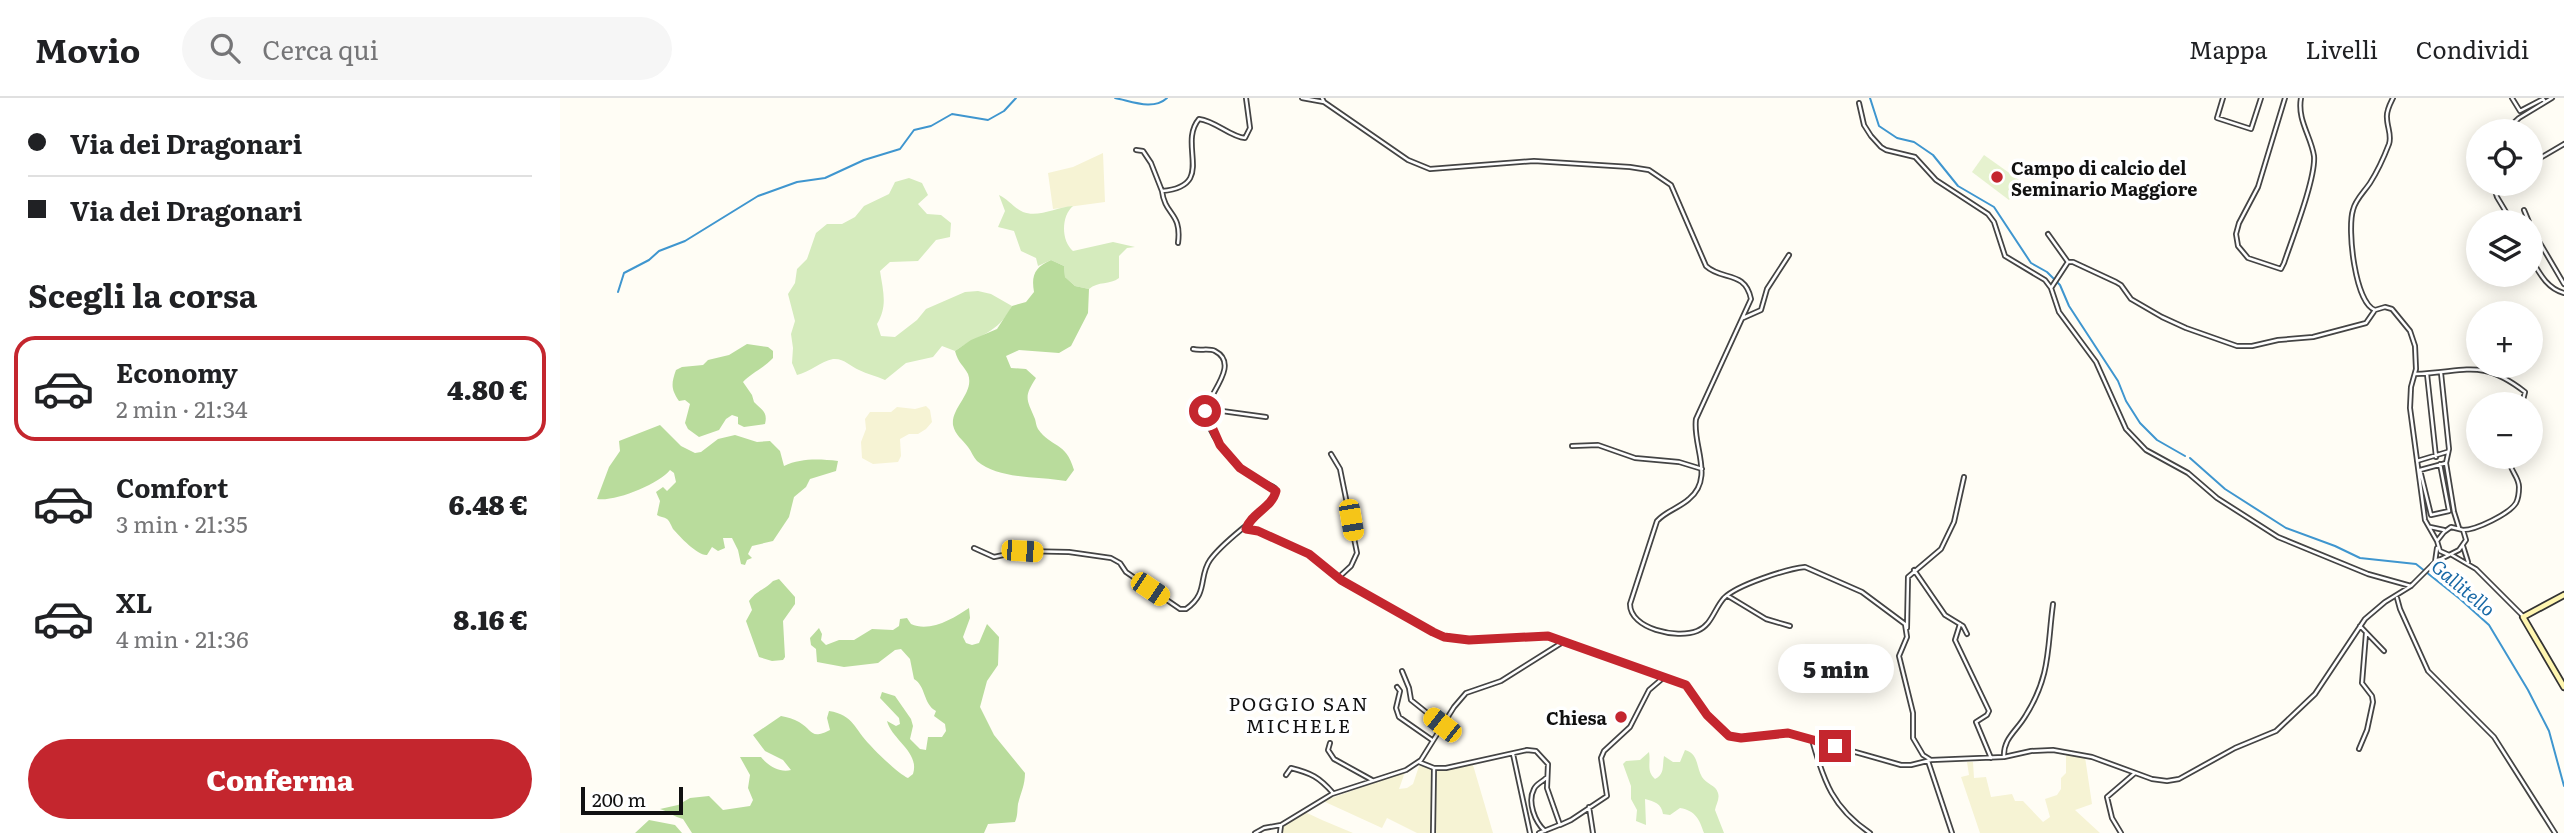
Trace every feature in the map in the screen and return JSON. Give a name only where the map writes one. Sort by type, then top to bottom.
[{"type":"street","points":[[1162,191],[1175,190],[1191,177],[1194,166],[1191,142],[1199,119],[1207,120],[1245,138],[1250,128],[1246,98]]},
{"type":"street","points":[[1302,98],[1324,102],[1412,162],[1430,169],[1534,161],[1637,167],[1668,182],[1706,266],[1717,273],[1738,278],[1749,292],[1751,301],[1696,419],[1702,469],[1700,482],[1692,496],[1657,521],[1630,609],[1634,617],[1643,625],[1681,634],[1688,633],[1704,626],[1728,596],[1738,589],[1798,568],[1809,567],[1862,592],[1899,618],[1907,631]]},
{"type":"street","points":[[1322,98],[1324,102]]},
{"type":"street","points":[[2223,98],[2217,118],[2251,128],[2261,98]]},
{"type":"street","points":[[2285,98],[2254,195],[2239,223],[2237,241],[2248,258],[2281,269],[2311,179],[2314,159],[2302,122],[2301,98]]},
{"type":"street","points":[[2375,310],[2367,305],[2359,289],[2352,213],[2356,202],[2375,175],[2388,145],[2386,116],[2393,98]]},
{"type":"street","points":[[2512,98],[2519,111],[2543,99],[2545,102]]},
{"type":"street","points":[[2518,119],[2552,98]]},
{"type":"street","points":[[1859,103],[1864,125],[1871,136],[1886,150],[1915,157],[1936,180],[1988,214],[1994,222],[2005,256],[2045,280],[2051,287],[2059,312],[2096,362],[2126,429],[2146,450],[2188,473],[2217,498],[2278,537],[2368,574],[2411,586]]},
{"type":"street","points":[[2543,156],[2564,144]]},
{"type":"street","points":[[1136,150],[1143,151],[1147,157],[1165,204],[1179,225],[1178,243]]},
{"type":"street","points":[[2048,234],[2067,262]]},
{"type":"street","points":[[2543,247],[2564,284]]},
{"type":"street","points":[[1743,318],[1761,310],[1767,289],[1789,256]]},
{"type":"street","points":[[2067,262],[2073,262],[2116,282],[2131,299],[2162,317],[2237,346],[2313,337],[2366,323],[2375,310],[2385,307],[2392,309],[2410,331],[2415,346],[2415,374],[2410,408],[2427,526],[2437,541],[2435,562]]},
{"type":"street","points":[[2051,287],[2067,262]]},
{"type":"street","points":[[2543,279],[2557,291],[2564,293]]},
{"type":"street","points":[[974,548],[994,557],[1022,551],[1069,552],[1108,557],[1183,610],[1189,607],[1201,592],[1206,566],[1213,556],[1246,529],[1248,522],[1272,501],[1276,491],[1240,468],[1220,445],[1209,425],[1206,405],[1223,374],[1224,362],[1214,351],[1193,349]]},
{"type":"street","points":[[2415,374],[2473,369],[2491,372],[2525,392]]},
{"type":"street","points":[[2441,373],[2449,449],[2446,463],[2454,512],[2470,565]]},
{"type":"street","points":[[2427,374],[2436,457]]},
{"type":"street","points":[[1206,413],[1222,411],[1266,417]]},
{"type":"street","points":[[1572,446],[1598,445],[1635,458],[1679,462],[1702,469]]},
{"type":"street","points":[[2416,461],[2447,452]]},
{"type":"street","points":[[1331,454],[1340,469],[1357,552],[1351,566],[1338,578]]},
{"type":"street","points":[[2440,464],[2449,511],[2431,515],[2421,486],[2420,470],[2440,464],[2446,463]]},
{"type":"street","points":[[1246,529],[1258,531],[1309,554],[1338,578],[1444,637],[1469,640],[1544,635],[1686,685],[1707,715],[1729,736],[1741,738],[1788,733],[1901,765],[2004,757],[2031,751],[2070,752],[2161,781],[2179,779],[2235,748],[2276,731],[2315,694],[2360,626],[2375,609],[2411,586],[2435,562],[2464,544],[2476,528],[2509,510],[2518,501],[2519,483],[2510,469]]},
{"type":"street","points":[[1952,833],[1928,761],[1913,738],[1913,713],[1899,656],[1907,631],[1907,580],[1914,570],[1941,549],[1954,523],[1964,477]]},
{"type":"street","points":[[2437,541],[2447,529],[2454,512]]},
{"type":"street","points":[[2427,526],[2436,530],[2476,528]]},
{"type":"street","points":[[2437,547],[2442,553],[2470,565],[2523,617],[2564,687]]},
{"type":"street","points":[[1914,570],[1945,615],[1960,624],[1967,634]]},
{"type":"street","points":[[2523,617],[2564,595]]},
{"type":"street","points":[[1728,596],[1766,619],[1790,626]]},
{"type":"street","points":[[2396,596],[2428,670],[2494,737],[2555,833]]},
{"type":"street","points":[[2004,757],[2004,744],[2026,715],[2040,690],[2049,649],[2053,604]]},
{"type":"street","points":[[1960,624],[1955,640],[1989,710],[1987,715],[1976,722],[1991,758]]},
{"type":"street","points":[[2360,626],[2384,651]]},
{"type":"street","points":[[2359,749],[2373,702],[2372,696],[2362,683],[2366,633]]},
{"type":"street","points":[[1255,833],[1264,828],[1281,825],[1333,794],[1400,773],[1419,762],[1466,693],[1501,681],[1563,642]]},
{"type":"street","points":[[1402,671],[1409,688],[1410,700],[1442,725]]},
{"type":"street","points":[[1539,833],[1572,820],[1607,796],[1601,758],[1604,751],[1630,727],[1649,690],[1664,677]]},
{"type":"street","points":[[1397,687],[1400,691],[1396,708],[1399,717],[1433,741]]},
{"type":"street","points":[[1812,740],[1824,779],[1835,800],[1850,819],[1870,833]]},
{"type":"street","points":[[1330,743],[1328,753],[1372,780]]},
{"type":"street","points":[[1419,762],[1434,768],[1460,767],[1527,750],[1536,751],[1548,764],[1549,793],[1560,825]]},
{"type":"street","points":[[1513,754],[1530,833]]},
{"type":"street","points":[[1286,775],[1291,768],[1308,772],[1322,781],[1333,794]]},
{"type":"street","points":[[1433,833],[1434,768]]},
{"type":"street","points":[[2121,833],[2112,818],[2106,797],[2135,773]]},
{"type":"street","points":[[1545,831],[1533,813],[1532,793],[1536,786],[1548,777]]},
{"type":"street","points":[[1589,807],[1593,833]]},
{"type":"street","points":[[1280,833],[1281,825]]},
{"type":"shaded area","points":[[1103,153],[1105,202],[1053,209],[1048,173],[1073,167]]},
{"type":"shaded area","points":[[926,406],[930,410],[932,422],[918,434],[909,434],[900,439],[901,456],[898,462],[873,464],[862,458],[861,442],[866,429],[865,419],[870,412],[891,412],[897,407],[915,409]]},
{"type":"shaded area","points":[[2068,753],[2085,757],[2092,804],[2075,810],[2100,833],[1980,833],[1961,777],[1969,775],[1967,762],[1973,762],[1974,778],[1986,777],[1991,797],[2012,794],[2015,801],[2023,801],[2043,822],[2050,817],[2045,799],[2057,795],[2061,789]]},
{"type":"shaded area","points":[[1473,765],[1493,833],[1417,833],[1387,818],[1382,828],[1323,801],[1405,772],[1399,789],[1407,788],[1413,784],[1419,766],[1448,769]]},
{"type":"shaded area","points":[[1305,812],[1353,833],[1281,833],[1282,826]]},
{"type":"green space","name":"Campo di calcio del Seminario Maggiore","points":[[1984,155],[2022,182],[2009,200],[1972,172]]},
{"type":"green space","points":[[909,178],[922,183],[928,195],[918,204],[927,214],[941,215],[951,223],[950,237],[936,240],[918,261],[890,262],[880,271],[884,305],[877,324],[881,336],[895,337],[917,320],[926,309],[965,292],[991,294],[1012,306],[1007,315],[987,333],[955,351],[942,346],[933,357],[906,363],[885,380],[837,359],[797,375],[792,363],[791,334],[795,321],[788,294],[795,283],[797,269],[807,259],[816,233],[827,224],[842,224],[855,217],[864,206],[889,194],[895,182]]},
{"type":"green space","points":[[999,195],[1029,214],[1073,206],[1066,216],[1064,228],[1066,241],[1073,251],[1113,242],[1135,247],[1127,248],[1119,256],[1119,278],[1089,289],[1075,286],[1065,277],[1064,266],[1051,260],[1038,266],[1036,258],[1021,251],[1014,231],[998,227],[1005,211]]},
{"type":"green space","points":[[1051,260],[1064,266],[1065,277],[1075,286],[1089,289],[1088,313],[1071,346],[1059,353],[1019,350],[1006,356],[1011,368],[1026,369],[1036,378],[1029,390],[1028,403],[1038,429],[1063,449],[1071,461],[1074,470],[1066,481],[1008,474],[986,467],[957,435],[953,425],[955,412],[966,394],[969,381],[955,351],[971,340],[997,329],[1012,306],[1026,302],[1034,292],[1035,272]]},
{"type":"green space","points":[[747,344],[768,347],[773,351],[773,358],[743,382],[754,402],[765,414],[765,424],[744,427],[738,424],[738,417],[732,415],[719,430],[699,437],[688,429],[685,423],[690,404],[685,400],[679,401],[673,390],[676,370],[703,365],[708,360],[729,355]]},
{"type":"green space","points":[[660,425],[681,446],[695,453],[701,452],[718,439],[735,435],[757,442],[770,441],[780,451],[784,466],[810,460],[838,461],[836,471],[810,479],[806,487],[794,497],[789,517],[773,541],[752,546],[748,554],[752,558],[747,560],[745,565],[741,564],[732,538],[723,538],[725,548],[718,551],[712,547],[707,555],[703,554],[684,541],[668,520],[657,515],[660,501],[656,492],[663,487],[667,491],[676,482],[674,473],[670,470],[636,491],[614,498],[597,499],[609,467],[620,451],[619,441]]},
{"type":"green space","points":[[779,579],[795,597],[795,604],[783,621],[785,657],[783,660],[772,661],[759,657],[746,621],[752,610],[749,601]]},
{"type":"green space","points":[[969,608],[970,618],[963,637],[966,643],[979,643],[987,624],[999,637],[998,665],[987,681],[980,707],[994,735],[1025,773],[1015,822],[988,824],[984,833],[692,833],[683,819],[660,809],[678,805],[690,798],[709,796],[723,810],[750,806],[753,800],[748,788],[750,775],[740,757],[761,757],[774,768],[791,770],[783,760],[765,751],[753,735],[781,716],[797,721],[812,733],[819,734],[830,730],[827,718],[829,711],[844,716],[877,753],[908,778],[913,774],[913,759],[890,728],[887,721],[896,726],[900,724],[899,718],[880,698],[882,692],[895,696],[911,719],[913,726],[910,739],[920,749],[926,750],[928,737],[942,737],[946,731],[945,724],[934,716],[936,711],[914,679],[910,659],[901,649],[895,650],[878,663],[844,667],[817,662],[816,649],[811,645],[810,638],[819,628],[821,640],[826,645],[839,640],[854,640],[872,629],[893,630],[899,626],[900,619],[907,618],[911,624],[934,626]]},
{"type":"green space","points":[[1685,750],[1693,754],[1704,779],[1717,790],[1719,797],[1715,810],[1724,833],[1704,833],[1690,811],[1680,808],[1670,815],[1663,814],[1659,805],[1645,799],[1646,825],[1636,821],[1637,810],[1631,799],[1631,786],[1623,764],[1626,761],[1640,760],[1649,752],[1650,770],[1655,779],[1662,772],[1664,756],[1673,762],[1680,762]]},
{"type":"green space","points":[[649,820],[675,825],[682,833],[635,833]]},
{"type":"waterway","points":[[618,292],[624,273],[649,260],[659,251],[685,241],[758,196],[797,182],[825,178],[864,160],[900,149],[914,130],[931,126],[952,114],[988,120],[1004,111],[1016,98]]},
{"type":"waterway","points":[[1115,98],[1149,105],[1167,98]]},
{"type":"waterway","name":"Gallitello","points":[[1870,98],[1879,126],[1897,138],[1914,142],[1933,155],[1958,186],[1994,207],[2031,263],[2047,272],[2060,285],[2069,306],[2118,381],[2126,401],[2140,423],[2157,440],[2185,456]]},
{"type":"waterway","name":"Gallitello","points":[[2190,458],[2225,489],[2286,528],[2360,558],[2416,564],[2460,599],[2489,625],[2528,690],[2549,731],[2564,786]]},
{"type":"place","name":"Campo di calcio del Seminario Maggiore","points":[[1997,177]]},
{"type":"place","name":"Chiesa","points":[[1621,717]]},
{"type":"district","name":"POGGIO SAN MICHELE","points":[[1299,714]]},
{"type":"route","points":[[1205,411],[1220,445],[1240,468],[1275,488],[1276,494],[1272,501],[1248,522],[1246,529],[1258,531],[1309,554],[1341,580],[1433,632],[1444,637],[1469,640],[1548,636],[1620,663],[1679,681],[1692,690],[1707,715],[1729,736],[1741,738],[1788,733],[1835,746]]}]
